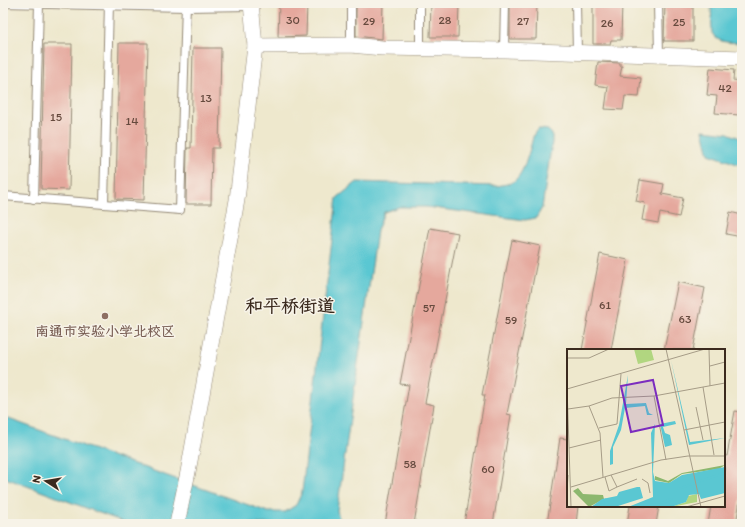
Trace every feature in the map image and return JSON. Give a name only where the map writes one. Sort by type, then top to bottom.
[{"type":"street","points":[[177,524],[188,472],[237,200],[255,46],[251,4]]},
{"type":"street","points":[[255,46],[351,45],[382,48],[504,50],[742,58]]},
{"type":"lane","points":[[351,3],[351,45]]},
{"type":"lane","points":[[420,3],[420,49]]},
{"type":"lane","points":[[504,50],[505,3]]},
{"type":"lane","points":[[576,3],[576,52]]},
{"type":"lane","points":[[658,3],[658,55]]},
{"type":"lane","points":[[3,4],[251,4]]},
{"type":"lane","points":[[34,199],[39,4]]},
{"type":"lane","points":[[104,204],[109,4]]},
{"type":"lane","points":[[3,196],[180,210],[186,5]]},
{"type":"water","points":[[711,3],[742,3],[742,43],[725,42],[715,37],[712,33]]},
{"type":"water","points":[[539,129],[548,130],[552,134],[552,142],[542,208],[536,218],[525,220],[426,207],[399,207],[384,212],[377,231],[337,510],[340,524],[129,524],[3,477],[3,417],[268,512],[285,512],[296,505],[302,492],[337,198],[357,182],[497,186],[511,183],[520,175],[525,165],[534,136]]},
{"type":"water","points":[[703,130],[728,133],[742,139],[742,167],[709,154]]},
{"type":"building","points":[[279,3],[307,3],[306,36],[278,37]]},
{"type":"building","points":[[356,3],[383,3],[382,39],[356,36]]},
{"type":"building","points":[[431,3],[459,3],[458,37],[430,37]]},
{"type":"building","points":[[510,3],[537,3],[536,39],[510,39]]},
{"type":"building","points":[[593,3],[622,3],[621,40],[611,40],[610,44],[593,44]]},
{"type":"building","points":[[665,3],[693,3],[693,41],[664,41]]},
{"type":"building","points":[[119,43],[148,43],[144,200],[116,199]]},
{"type":"building","points":[[44,44],[72,44],[69,190],[41,189]]},
{"type":"building","points":[[193,48],[221,48],[219,148],[212,148],[211,204],[186,204],[187,148],[191,148]]},
{"type":"building","points":[[598,62],[620,63],[620,66],[622,66],[620,76],[641,78],[639,97],[625,96],[623,110],[605,109],[608,87],[595,85]]},
{"type":"building","points":[[710,68],[734,70],[733,80],[742,81],[742,101],[740,100],[739,115],[715,113],[717,96],[707,95]]},
{"type":"building","points":[[640,180],[664,184],[662,194],[683,198],[679,217],[660,213],[658,223],[642,220],[645,203],[636,201]]},
{"type":"building","points":[[730,212],[742,215],[742,237],[726,234]]},
{"type":"building","points":[[430,228],[458,233],[425,403],[434,405],[414,524],[385,524],[409,385],[400,384]]},
{"type":"building","points":[[512,240],[540,246],[507,414],[511,415],[493,524],[464,524],[485,395],[482,395]]},
{"type":"building","points":[[600,254],[628,260],[611,349],[582,349]]},
{"type":"building","points":[[678,282],[705,288],[693,349],[664,349]]},
{"type":"building","points":[[735,411],[742,412],[742,488],[736,524],[708,524],[711,507],[725,507],[725,455],[727,456]]},
{"type":"building","points":[[560,438],[567,439],[567,507],[578,507],[576,524],[547,524]]},
{"type":"building","points":[[630,507],[659,507],[656,524],[627,524]]},
{"type":"place","name":"南通市实验小学北校区","points":[[105,316]]},
{"type":"district","name":"和平桥街道","points":[[290,306]]}]
